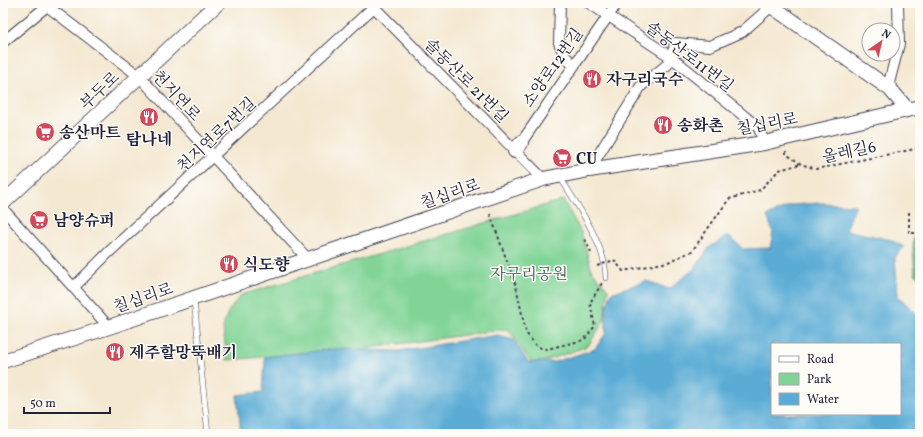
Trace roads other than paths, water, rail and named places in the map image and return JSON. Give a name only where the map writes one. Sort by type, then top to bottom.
[{"type":"main road","name":"부두로","points":[[3,203],[218,3]]},
{"type":"main road","points":[[771,4],[890,89],[914,108]]},
{"type":"main road","name":"칠십리로","points":[[3,361],[109,327],[307,258],[543,179],[589,170],[764,143],[914,108]]},
{"type":"street","points":[[560,3],[558,43],[565,56],[574,66]]},
{"type":"street","name":"솔동산로11번길","points":[[589,3],[671,57],[759,128],[764,143]]},
{"type":"street","name":"소양로12번길","points":[[518,147],[617,3]]},
{"type":"street","points":[[886,87],[889,83],[899,44],[898,3]]},
{"type":"street","name":"천지연로","points":[[45,4],[139,76],[307,258]]},
{"type":"street","points":[[3,42],[45,4]]},
{"type":"street","name":"솔동산로 21번길","points":[[374,4],[518,147],[543,179]]},
{"type":"street","name":"천지연로7번길","points":[[74,287],[374,4]]},
{"type":"street","points":[[589,170],[641,86],[667,65],[675,43],[710,46],[742,32],[771,4]]},
{"type":"street","points":[[3,209],[109,327]]},
{"type":"lane","points":[[560,176],[600,246],[606,267],[606,278]]},
{"type":"lane","points":[[194,297],[208,434]]},
{"type":"water","points":[[819,203],[856,205],[846,230],[891,240],[904,247],[895,257],[898,296],[917,314],[920,315],[920,434],[241,434],[237,395],[263,392],[265,357],[333,349],[399,351],[498,335],[514,340],[528,362],[554,362],[595,349],[606,333],[606,309],[611,293],[646,281],[669,289],[694,269],[709,248],[728,235],[743,249],[770,248],[773,232],[767,216],[792,205]]},
{"type":"place","name":"자구리국수","points":[[592,79]]},
{"type":"place","name":"탐나네","points":[[149,117]]},
{"type":"place","name":"송화촌","points":[[663,125]]},
{"type":"place","name":"송산마트","points":[[45,132]]},
{"type":"place","name":"CU","points":[[562,158]]},
{"type":"place","name":"남양슈퍼","points":[[39,220]]},
{"type":"place","name":"식도향","points":[[229,264]]},
{"type":"place","name":"제주할망뚝배기","points":[[115,352]]},
{"type":"park label","name":"자구리공원","points":[[529,273]]}]
